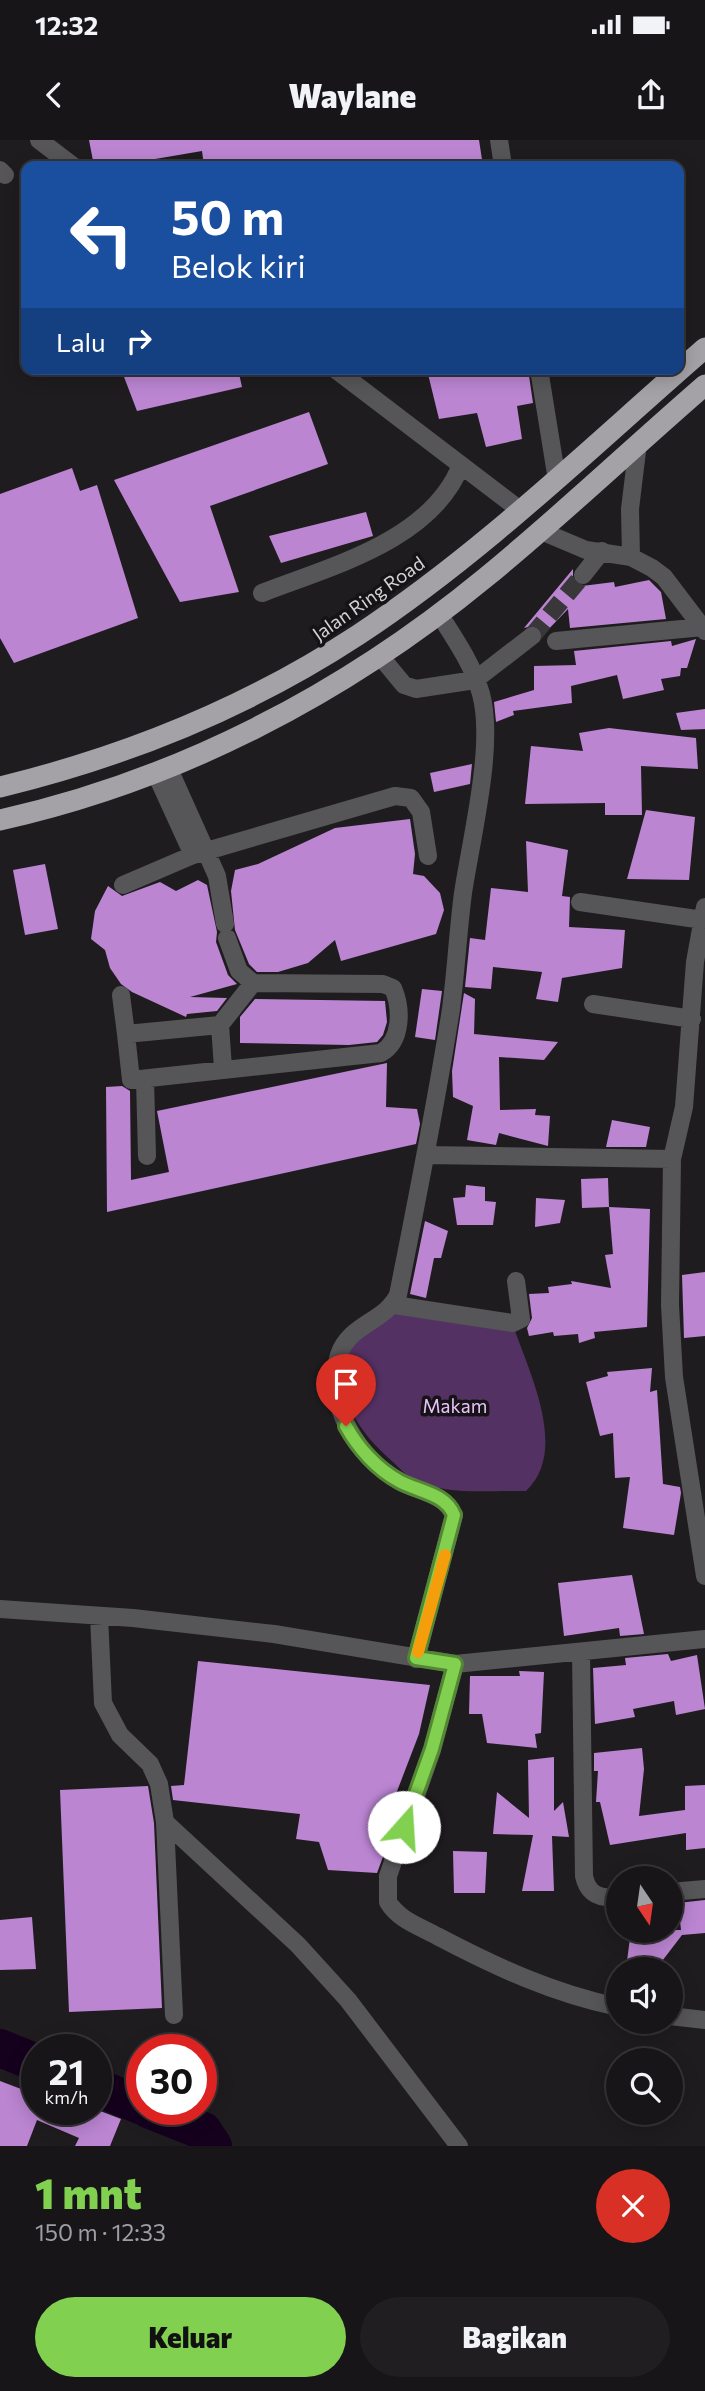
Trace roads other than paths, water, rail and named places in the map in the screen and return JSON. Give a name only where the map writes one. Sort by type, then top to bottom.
[{"type":"highway","name":"Jalan Ring Road","points":[[684,367],[705,348]]},
{"type":"highway","name":"Jalan Ring Road","points":[[0,787],[142,745],[267,689],[393,611],[556,480],[675,375]]},
{"type":"highway","points":[[0,820],[96,794],[162,772],[279,717],[380,656],[439,614],[541,531],[705,385]]},
{"type":"street","points":[[39,140],[66,161]]},
{"type":"street","points":[[499,140],[502,161]]},
{"type":"street","points":[[343,375],[520,510]]},
{"type":"street","points":[[540,375],[556,480]]},
{"type":"street","points":[[631,557],[630,509],[639,443]]},
{"type":"street","points":[[262,593],[379,548],[398,537],[453,486],[461,465]]},
{"type":"street","points":[[541,531],[586,550],[631,557],[664,577],[704,629]]},
{"type":"street","points":[[583,575],[602,551]]},
{"type":"street","points":[[394,1305],[426,1155],[451,1006],[463,895],[482,771],[481,695],[439,614]]},
{"type":"street","points":[[556,641],[704,629]]},
{"type":"street","points":[[380,656],[410,688],[475,680],[532,636]]},
{"type":"street","points":[[121,995],[131,1080],[381,1053],[393,1046],[397,1036],[397,998],[393,988],[383,984],[253,983],[239,971],[226,931],[222,891],[199,853],[162,772]]},
{"type":"street","points":[[123,885],[199,853],[395,796],[411,798],[421,812],[428,856]]},
{"type":"street","points":[[580,902],[704,913],[695,962],[684,1107],[672,1159],[670,1343],[705,1576]]},
{"type":"street","points":[[223,1068],[220,1025],[253,983]]},
{"type":"street","points":[[593,1004],[692,1019]]},
{"type":"street","points":[[126,1034],[220,1025]]},
{"type":"street","points":[[145,1079],[147,1156]]},
{"type":"street","points":[[426,1155],[672,1159]]},
{"type":"street","points":[[416,1658],[454,1515],[441,1499],[398,1480],[367,1455],[346,1426],[338,1384],[339,1356],[345,1342],[355,1331],[394,1305],[513,1323],[521,1319],[516,1281]]},
{"type":"street","points":[[0,1609],[274,1634],[455,1664],[705,1639]]},
{"type":"street","points":[[99,1616],[103,1703],[120,1735],[150,1764],[159,1784],[165,1822],[174,2015]]},
{"type":"street","points":[[581,1653],[584,1877],[586,1888],[596,1895],[606,1896]]},
{"type":"street","points":[[455,1664],[432,1749],[388,1876],[388,1902],[403,1918],[511,1973],[575,1998],[606,2004]]},
{"type":"street","points":[[165,1822],[298,1945],[348,2000],[459,2146]]},
{"type":"street","points":[[683,1891],[705,1889]]},
{"type":"street","points":[[683,2017],[705,2020]]},
{"type":"waterway","points":[[0,2048],[21,2057]]},
{"type":"waterway","points":[[112,2094],[126,2099]]},
{"type":"waterway","points":[[188,2125],[203,2131],[213,2146]]},
{"type":"tunnel","points":[[532,636],[583,575]]},
{"type":"park label","name":"Makam","points":[[455,1405]]}]
